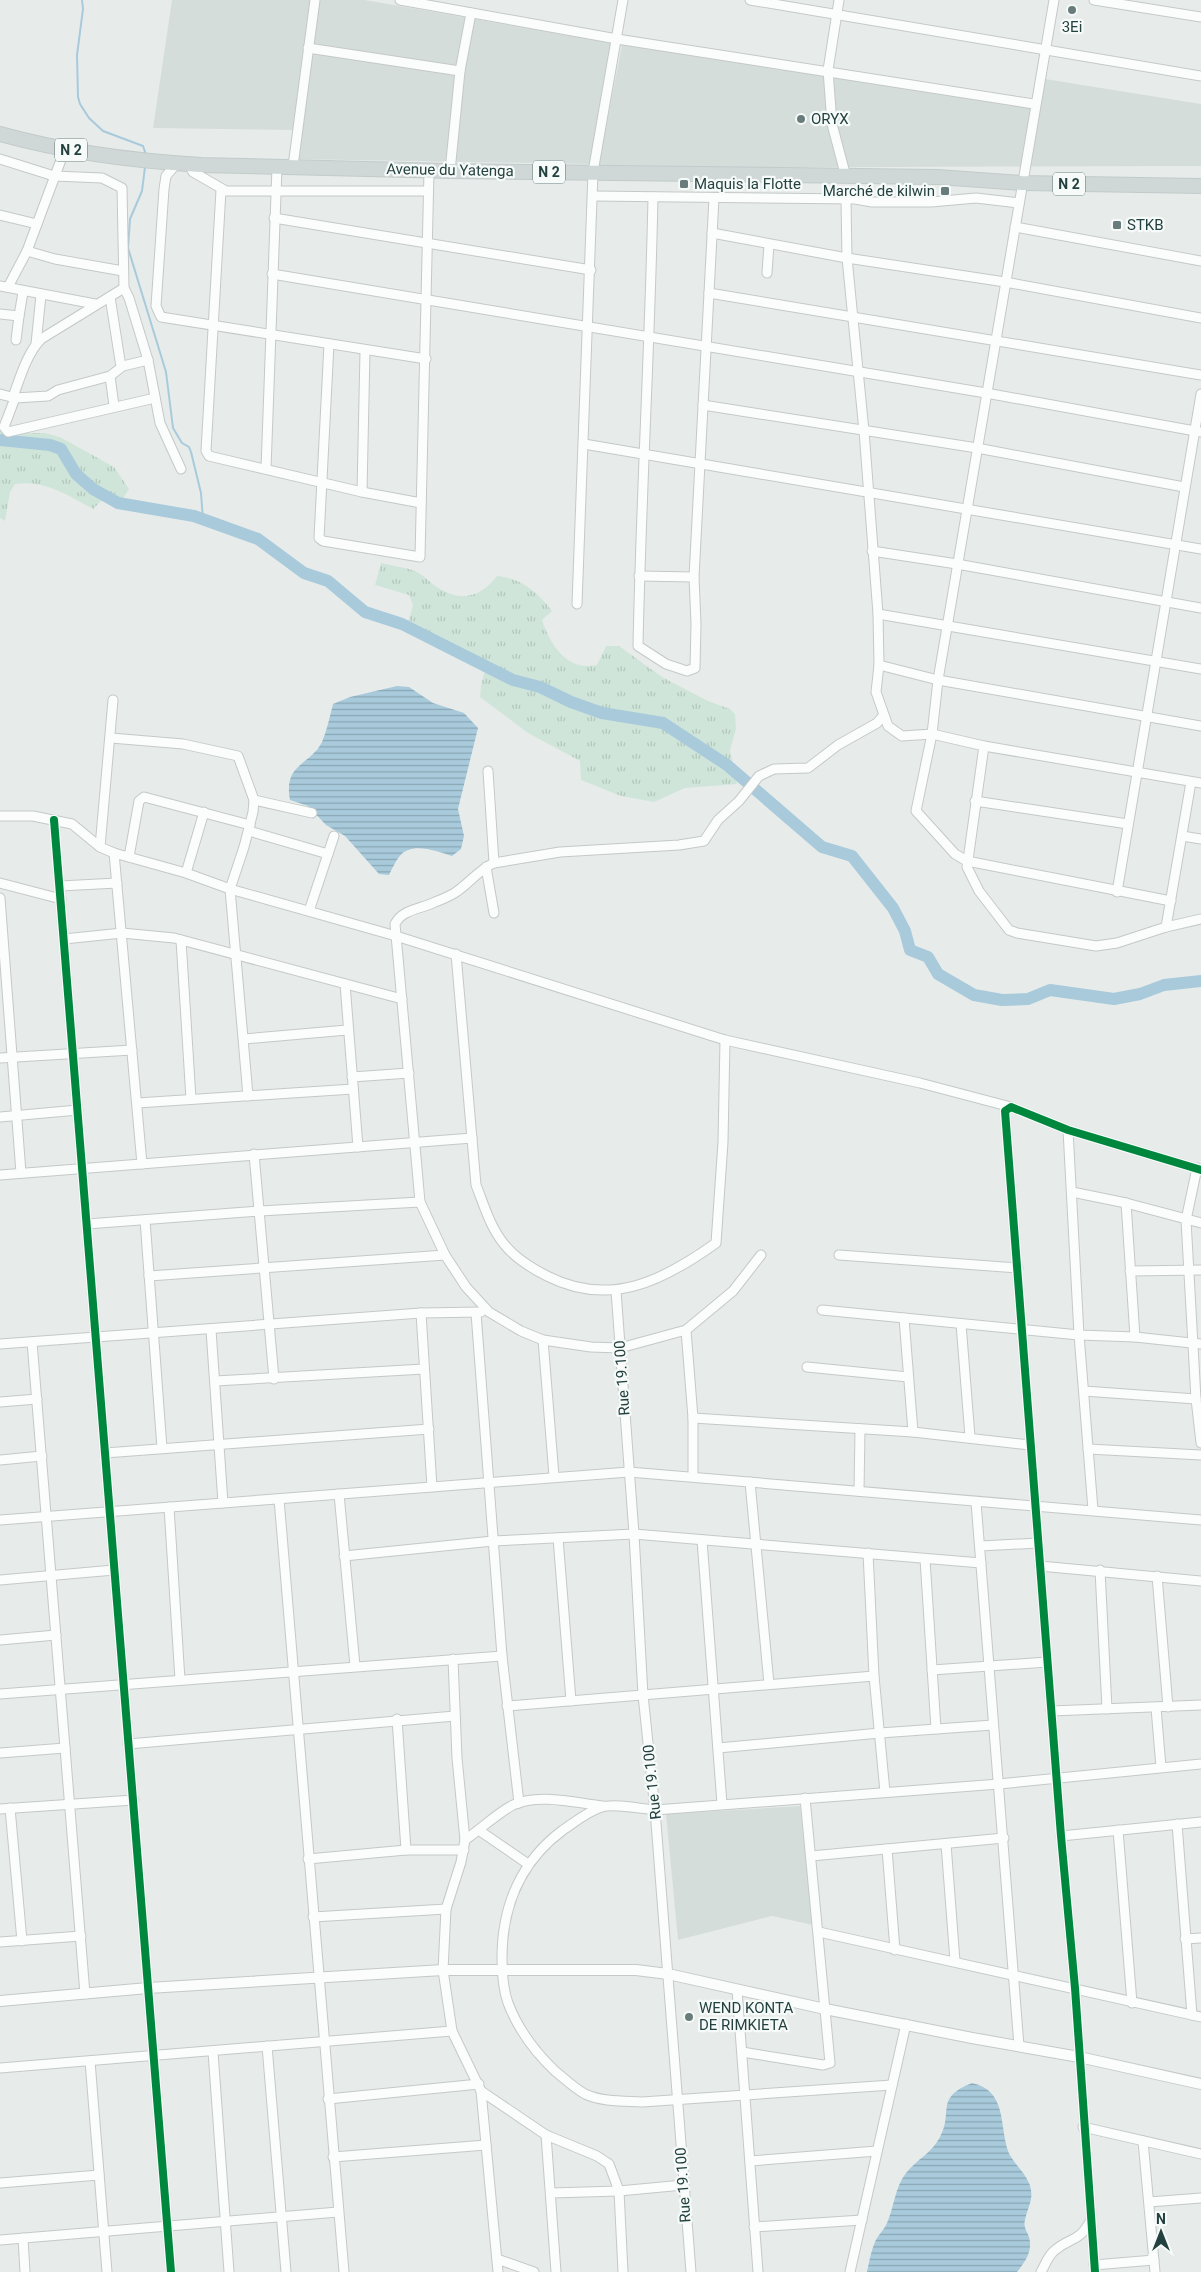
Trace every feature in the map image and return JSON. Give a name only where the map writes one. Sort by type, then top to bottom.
[{"type":"main road","name":"N 2","points":[[0,134],[65,149]]},
{"type":"main road","name":"Avenue du Yatenga","points":[[65,149],[161,162],[201,165],[429,171],[938,177],[1201,186]]},
{"type":"main road","name":"Avenue du Yatenga","points":[[1023,180],[1201,177]]},
{"type":"street","points":[[293,166],[315,0]]},
{"type":"street","points":[[400,0],[617,39],[828,70],[1034,104]]},
{"type":"street","points":[[577,604],[591,270],[593,172],[623,0]]},
{"type":"street","points":[[750,0],[1201,76]]},
{"type":"street","points":[[839,0],[828,70],[832,124],[846,177]]},
{"type":"street","points":[[1054,0],[1034,104],[1023,180],[947,624],[932,734],[916,811],[955,854],[967,861],[1117,892],[1171,901]]},
{"type":"street","points":[[1094,0],[1201,18]]},
{"type":"street","points":[[450,171],[460,71],[471,13]]},
{"type":"street","points":[[308,48],[460,71]]},
{"type":"street","points":[[65,149],[27,251],[4,286],[23,292],[95,304]]},
{"type":"street","points":[[0,159],[54,176],[102,178],[122,188],[122,270],[124,288],[148,360],[160,423],[181,469]]},
{"type":"street","points":[[177,163],[166,176],[164,189],[156,306],[161,317],[426,359]]},
{"type":"street","points":[[201,165],[191,168],[193,172],[221,190],[275,193],[428,190]]},
{"type":"street","points":[[266,469],[277,167]]},
{"type":"street","points":[[329,344],[323,483],[318,534],[323,541],[420,557],[429,171]]},
{"type":"street","points":[[221,190],[206,451],[209,456],[362,492],[421,503]]},
{"type":"street","points":[[593,196],[872,202],[931,202],[976,198],[1018,203]]},
{"type":"street","points":[[653,197],[650,338],[643,454],[638,646],[666,664],[687,671],[694,668],[696,624],[694,577],[714,198]]},
{"type":"street","points":[[846,200],[847,258],[864,431],[878,614],[879,665],[876,692],[888,726],[902,736],[932,734],[984,746],[1201,783]]},
{"type":"street","points":[[0,215],[37,224]]},
{"type":"street","points":[[274,218],[591,270]]},
{"type":"street","points":[[1014,227],[1201,261]]},
{"type":"street","points":[[712,233],[847,258],[1005,282],[1201,318]]},
{"type":"street","points":[[767,273],[769,244]]},
{"type":"street","points":[[27,251],[55,259],[122,270]]},
{"type":"street","points":[[272,274],[986,393],[1197,431]]},
{"type":"street","points":[[36,344],[95,304],[124,288]]},
{"type":"street","points":[[16,340],[23,292]]},
{"type":"street","points":[[709,293],[1201,375]]},
{"type":"street","points":[[41,295],[36,344],[4,427],[8,432],[155,398]]},
{"type":"street","points":[[110,297],[121,367]]},
{"type":"street","points":[[0,314],[19,316]]},
{"type":"street","points":[[362,492],[366,351]]},
{"type":"street","points":[[0,394],[14,397],[48,396],[58,390],[110,376],[121,367],[148,360]]},
{"type":"street","points":[[110,376],[114,406]]},
{"type":"street","points":[[1117,892],[1166,603],[1174,544],[1184,487],[1197,431],[1201,394]]},
{"type":"street","points":[[703,406],[977,448],[1184,487]]},
{"type":"street","points":[[584,444],[1201,549]]},
{"type":"street","points":[[872,551],[958,564],[1201,608]]},
{"type":"street","points":[[639,576],[694,577]]},
{"type":"street","points":[[878,614],[947,624],[1201,669]]},
{"type":"street","points":[[879,665],[938,680],[1201,726]]},
{"type":"street","points":[[100,847],[113,700]]},
{"type":"street","points":[[760,1256],[733,1291],[686,1330],[620,1348],[591,1347],[544,1340],[521,1331],[489,1312],[466,1287],[444,1255],[420,1202],[395,924],[398,917],[454,893],[490,865],[568,851],[696,843],[704,840],[710,835],[718,820],[739,801],[760,776],[774,769],[808,768],[838,745],[877,723],[883,716]]},
{"type":"street","points":[[111,738],[184,744],[238,756],[254,800],[249,828],[230,889],[248,1096]]},
{"type":"street","points":[[984,746],[967,861],[970,876],[979,891],[1013,932],[1096,946],[1117,943],[1166,926],[1201,919]]},
{"type":"street","points":[[488,771],[490,865],[494,912]]},
{"type":"street","points":[[1166,926],[1191,782]]},
{"type":"street","points":[[129,857],[141,798],[150,797],[204,812],[328,854]]},
{"type":"street","points":[[254,800],[312,813]]},
{"type":"street","points":[[975,801],[1128,824]]},
{"type":"street","points":[[186,873],[204,812]]},
{"type":"street","points":[[0,816],[33,816],[72,824],[100,847],[114,853],[186,873],[230,889],[456,954],[725,1040],[920,1083],[1011,1107],[1068,1130],[1199,1169],[1186,1220],[1197,1343],[1196,1399],[1201,1443]]},
{"type":"street","points":[[54,820],[171,2272]]},
{"type":"street","points":[[309,911],[334,836]]},
{"type":"street","points":[[1182,836],[1201,839]]},
{"type":"street","points":[[114,853],[142,1164]]},
{"type":"street","points":[[60,886],[117,882]]},
{"type":"street","points":[[0,883],[61,899]]},
{"type":"street","points":[[0,898],[18,1116],[20,1173]]},
{"type":"street","points":[[64,939],[122,933],[181,940],[402,999]]},
{"type":"street","points":[[181,940],[191,1099]]},
{"type":"street","points":[[456,954],[476,1185],[488,1218],[504,1244],[528,1266],[562,1284],[590,1290],[616,1291],[654,1279],[689,1262],[716,1243],[723,1142],[725,1040]]},
{"type":"street","points":[[345,984],[347,1030],[358,1147]]},
{"type":"street","points":[[244,1039],[347,1030]]},
{"type":"street","points":[[0,1058],[132,1050]]},
{"type":"street","points":[[352,1077],[409,1073]]},
{"type":"street","points":[[137,1103],[353,1089]]},
{"type":"street","points":[[1011,1107],[1005,1112],[1056,1778],[1076,1988],[1083,2127],[1095,2268],[1154,2260]]},
{"type":"street","points":[[0,1117],[78,1110]]},
{"type":"street","points":[[1068,1130],[1079,1335],[1093,1510]]},
{"type":"street","points":[[0,1175],[472,1138]]},
{"type":"street","points":[[254,1154],[274,1379]]},
{"type":"street","points":[[1072,1192],[1126,1203],[1201,1223]]},
{"type":"street","points":[[87,1224],[260,1211],[420,1202]]},
{"type":"street","points":[[1126,1203],[1135,1337]]},
{"type":"street","points":[[145,1220],[162,1448]]},
{"type":"street","points":[[839,1254],[1018,1268]]},
{"type":"street","points":[[149,1276],[444,1255]]},
{"type":"street","points":[[1130,1270],[1201,1270]]},
{"type":"street","name":"Rue 19.100","points":[[616,1291],[634,1534],[643,1695],[655,1810],[691,2272]]},
{"type":"street","points":[[822,1310],[1021,1330],[1197,1343]]},
{"type":"street","points":[[476,1312],[502,1656],[519,1803]]},
{"type":"street","points":[[0,1344],[96,1336],[269,1326],[421,1313],[489,1312]]},
{"type":"street","points":[[421,1313],[432,1487]]},
{"type":"street","points":[[904,1318],[913,1432]]},
{"type":"street","points":[[961,1324],[970,1437]]},
{"type":"street","points":[[212,1330],[223,1503]]},
{"type":"street","points":[[686,1330],[693,1418],[693,1477]]},
{"type":"street","points":[[544,1340],[554,1476]]},
{"type":"street","points":[[32,1342],[85,1994]]},
{"type":"street","points":[[807,1367],[908,1377]]},
{"type":"street","points":[[215,1381],[424,1370]]},
{"type":"street","points":[[1084,1391],[1196,1399]]},
{"type":"street","points":[[0,1402],[37,1399]]},
{"type":"street","points":[[693,1418],[913,1432],[1030,1445]]},
{"type":"street","points":[[105,1453],[429,1429]]},
{"type":"street","points":[[859,1491],[860,1429]]},
{"type":"street","points":[[1088,1449],[1201,1455]]},
{"type":"street","points":[[0,1460],[42,1456]]},
{"type":"street","points":[[0,1520],[554,1476],[629,1472],[1201,1520]]},
{"type":"street","points":[[750,1482],[769,1684]]},
{"type":"street","points":[[339,1494],[355,1666]]},
{"type":"street","points":[[278,1499],[344,2272]]},
{"type":"street","points":[[976,1502],[1019,2046]]},
{"type":"street","points":[[169,1507],[180,1680]]},
{"type":"street","points":[[344,1556],[493,1542],[634,1534],[981,1563]]},
{"type":"street","points":[[558,1538],[571,1701]]},
{"type":"street","points":[[702,1540],[722,1804]]},
{"type":"street","points":[[980,1546],[1038,1543]]},
{"type":"street","points":[[868,1553],[874,1676],[885,1792]]},
{"type":"street","points":[[924,1559],[936,1728]]},
{"type":"street","points":[[1040,1566],[1201,1580]]},
{"type":"street","points":[[0,1580],[114,1570]]},
{"type":"street","points":[[1100,1570],[1107,1709]]},
{"type":"street","points":[[1157,1576],[1168,1707]]},
{"type":"street","points":[[0,1640],[56,1635]]},
{"type":"street","points":[[0,1694],[502,1656]]},
{"type":"street","points":[[453,1659],[455,1716],[465,1845],[446,1909],[443,1970],[452,2031],[480,2088],[498,2272]]},
{"type":"street","points":[[932,1670],[1047,1662]]},
{"type":"street","points":[[507,1706],[874,1676]]},
{"type":"street","points":[[1051,1711],[1201,1705]]},
{"type":"street","points":[[1156,1708],[1161,1768]]},
{"type":"street","points":[[128,1744],[397,1719],[455,1716]]},
{"type":"street","points":[[397,1719],[406,1850]]},
{"type":"street","points":[[718,1748],[880,1732],[993,1724]]},
{"type":"street","points":[[0,1753],[65,1748]]},
{"type":"street","points":[[308,1859],[465,1845],[503,1812],[519,1803],[535,1800],[655,1810],[999,1784],[1201,1764]]},
{"type":"street","points":[[742,2052],[829,2064],[819,1932],[805,1798]]},
{"type":"street","points":[[0,1809],[134,1800]]},
{"type":"street","points":[[603,1806],[578,1819],[547,1842],[528,1864],[514,1887],[509,1906],[502,1936],[502,1970],[508,2002],[521,2031],[543,2060],[569,2084],[586,2095],[603,2099],[642,2102],[892,2085]]},
{"type":"street","points":[[10,1808],[22,1941]]},
{"type":"street","points":[[1061,1836],[1201,1822]]},
{"type":"street","points":[[819,1932],[1196,2016],[1185,1939],[1177,1824]]},
{"type":"street","points":[[1118,1830],[1132,2003]]},
{"type":"street","points":[[480,1831],[528,1864]]},
{"type":"street","points":[[811,1856],[1004,1838]]},
{"type":"street","points":[[946,1844],[955,1961]]},
{"type":"street","points":[[887,1849],[895,1950]]},
{"type":"street","points":[[313,1917],[446,1909]]},
{"type":"street","points":[[0,1942],[81,1936]]},
{"type":"street","points":[[1185,1939],[1201,1938]]},
{"type":"street","points":[[0,2001],[148,1988],[443,1970],[636,1970],[668,1974],[825,2009],[1079,2057],[1201,2084]]},
{"type":"street","points":[[737,1990],[758,2272]]},
{"type":"street","points":[[850,2272],[906,2024]]},
{"type":"street","points":[[0,2068],[452,2031]]},
{"type":"street","points":[[267,2046],[286,2272]]},
{"type":"street","points":[[213,2052],[230,2272]]},
{"type":"street","points":[[90,2061],[107,2272]]},
{"type":"street","points":[[328,2099],[480,2088],[546,2135],[605,2161],[612,2169],[618,2191],[623,2272]]},
{"type":"street","points":[[1083,2127],[1201,2154]]},
{"type":"street","points":[[546,2135],[556,2272]]},
{"type":"street","points":[[1143,2141],[1154,2272]]},
{"type":"street","points":[[334,2157],[486,2145]]},
{"type":"street","points":[[750,2161],[877,2151]]},
{"type":"street","points":[[0,2183],[99,2175]]},
{"type":"street","points":[[551,2193],[618,2191],[683,2185]]},
{"type":"street","points":[[1149,2202],[1201,2198]]},
{"type":"street","points":[[0,2240],[338,2212]]},
{"type":"street","points":[[754,2227],[862,2220]]},
{"type":"street","points":[[1042,2272],[1052,2253],[1062,2245],[1079,2238],[1091,2220]]},
{"type":"street","points":[[23,2238],[25,2272]]},
{"type":"street","points":[[497,2259],[534,2272]]},
{"type":"shaded area","points":[[172,0],[365,0],[611,43],[591,164],[292,159],[296,130],[153,128]]},
{"type":"shaded area","points":[[622,45],[1039,109],[1045,79],[1201,104],[1201,166],[598,168]]},
{"type":"shaded area","points":[[800,1806],[813,1925],[772,1916],[678,1940],[666,1814]]},
{"type":"green space","points":[[0,422],[21,433],[45,433],[60,437],[114,467],[129,489],[122,500],[108,494],[93,509],[46,486],[26,483],[15,484],[10,492],[5,521],[0,518]]},
{"type":"green space","points":[[381,563],[415,571],[434,585],[454,595],[462,596],[477,593],[497,576],[522,583],[541,598],[552,611],[542,620],[545,629],[555,647],[569,660],[586,666],[597,665],[606,646],[619,646],[662,677],[708,701],[730,709],[735,714],[736,729],[730,750],[737,784],[685,788],[654,802],[621,796],[581,780],[580,761],[528,733],[480,697],[487,663],[408,623],[413,605],[409,595],[375,585]]},
{"type":"water","points":[[397,686],[409,687],[433,703],[464,713],[478,728],[458,809],[464,836],[461,849],[452,856],[424,849],[410,849],[399,857],[389,875],[379,874],[345,836],[326,825],[308,806],[290,800],[289,788],[290,779],[294,772],[317,750],[322,742],[333,704],[350,697]]},
{"type":"water","points":[[972,2083],[983,2087],[991,2093],[996,2101],[1000,2110],[1008,2151],[1031,2188],[1031,2198],[1025,2222],[1030,2247],[1025,2260],[1017,2272],[867,2272],[876,2239],[887,2223],[902,2179],[910,2168],[937,2143],[944,2128],[947,2106],[953,2094]]},
{"type":"waterway","points":[[82,0],[83,9],[77,55],[78,97],[80,104],[89,118],[103,131],[143,146],[146,155]]},
{"type":"waterway","points":[[145,167],[142,191],[130,219],[128,248],[166,372],[173,428],[182,443],[189,447],[191,452],[201,493],[203,520]]},
{"type":"waterway","points":[[0,440],[50,445],[61,449],[76,474],[93,489],[118,503],[194,516],[258,539],[304,573],[328,581],[365,612],[402,624],[513,680],[540,687],[571,702],[602,713],[663,723],[727,765],[822,847],[852,856],[893,908],[905,931],[910,950],[928,957],[938,974],[974,995],[1002,1000],[1028,999],[1050,990],[1114,999],[1140,994],[1164,985],[1201,981]]},
{"type":"cycle path","points":[[54,820],[171,2272]]},
{"type":"cycle path","points":[[1095,2272],[1075,1988],[1061,1836],[1005,1111],[1011,1107],[1068,1130],[1201,1170]]},
{"type":"place","name":"3Ei","points":[[1072,10]]},
{"type":"place","name":"ORYX","points":[[801,119]]},
{"type":"place","name":"Maquis la Flotte","points":[[684,184]]},
{"type":"place","name":"Marché de kilwin","points":[[945,191]]},
{"type":"place","name":"STKB","points":[[1117,225]]},
{"type":"place","name":"WEND KONTA DE RIMKIETA","points":[[689,2017]]}]
